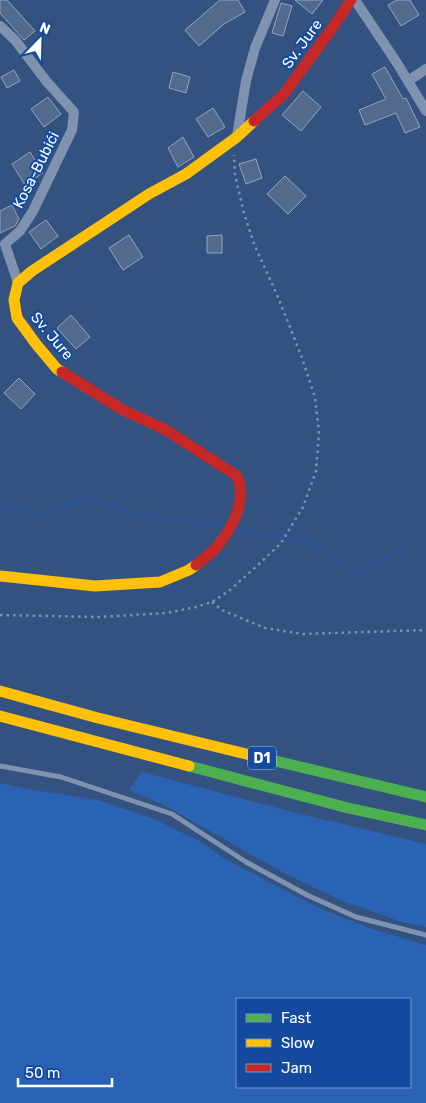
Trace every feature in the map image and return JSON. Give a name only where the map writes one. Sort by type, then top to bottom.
[{"type":"main road","name":"Sv. Jure","points":[[0,576],[95,586],[160,582],[189,570],[213,552],[228,532],[237,515],[240,499],[241,485],[237,476],[166,430],[121,408],[57,369],[17,318],[14,300],[18,284],[32,271],[149,194],[186,174],[237,138],[284,94],[351,0]]},
{"type":"main road","name":"D1","points":[[0,691],[98,718],[426,797]]},
{"type":"main road","name":"D1","points":[[0,716],[348,808],[426,826]]},
{"type":"street","points":[[237,138],[246,81],[256,48],[275,0]]},
{"type":"street","points":[[355,0],[426,111]]},
{"type":"street","name":"Kosa-Bubići","points":[[0,26],[16,40],[47,82],[74,112],[72,130],[33,211],[20,230],[4,244],[18,284]]},
{"type":"street","points":[[408,81],[426,69]]},
{"type":"lane","points":[[0,766],[61,777],[172,814],[246,862],[307,895],[356,917],[426,935]]},
{"type":"path","points":[[0,615],[99,617],[166,613],[212,602],[230,590],[281,543],[303,507],[316,470],[320,434],[315,397],[301,355],[254,244],[244,213],[235,175],[234,153],[237,138]]},
{"type":"path","points":[[212,602],[222,610],[266,628],[302,634],[426,630]]},
{"type":"shaded area","points":[[142,772],[297,813],[426,844],[426,927],[402,922],[340,900],[282,872],[164,805],[129,790]]},
{"type":"shaded area","points":[[0,783],[98,800],[152,818],[199,841],[225,859],[319,908],[372,929],[426,945],[426,1103],[0,1103]]},
{"type":"building","points":[[0,0],[7,0],[35,31],[24,40],[0,13]]},
{"type":"building","points":[[220,0],[238,0],[245,12],[224,24],[199,46],[185,30]]},
{"type":"building","points":[[295,0],[323,0],[312,14]]},
{"type":"building","points":[[397,0],[410,0],[419,15],[401,26],[388,5]]},
{"type":"building","points":[[281,3],[292,6],[283,36],[272,33]]},
{"type":"building","points":[[385,67],[403,99],[406,98],[420,127],[405,133],[396,113],[365,125],[359,110],[386,99],[372,74]]},
{"type":"building","points":[[14,70],[20,81],[7,88],[1,77]]},
{"type":"building","points":[[173,72],[190,77],[186,93],[169,88]]},
{"type":"building","points":[[303,91],[321,107],[301,131],[282,115]]},
{"type":"building","points":[[48,97],[61,114],[44,127],[31,109]]},
{"type":"building","points":[[213,108],[225,127],[208,137],[196,119]]},
{"type":"building","points":[[183,137],[194,157],[178,167],[168,148]]},
{"type":"building","points":[[30,152],[43,173],[25,185],[12,164]]},
{"type":"building","points":[[256,159],[262,178],[246,184],[239,164]]},
{"type":"building","points":[[285,176],[306,196],[288,214],[267,194]]},
{"type":"building","points":[[12,205],[19,219],[15,226],[0,233],[0,211]]},
{"type":"building","points":[[46,220],[58,236],[41,249],[29,232]]},
{"type":"building","points":[[129,235],[143,257],[123,270],[109,248]]},
{"type":"building","points":[[222,235],[222,253],[207,253],[207,236]]},
{"type":"building","points":[[71,315],[90,337],[76,349],[57,328]]},
{"type":"building","points":[[19,378],[35,394],[21,409],[4,393]]},
{"type":"waterway","points":[[0,506],[41,514],[89,498],[134,513],[192,520],[226,528]]},
{"type":"waterway","points":[[232,529],[271,534],[316,545],[358,574],[404,547]]},
{"type":"traffic: fast","points":[[263,758],[426,797]]},
{"type":"traffic: fast","points":[[189,766],[348,808],[426,825]]},
{"type":"traffic: slow","points":[[62,372],[57,369],[36,344],[17,318],[14,300],[18,283],[32,271],[149,194],[186,174],[237,137],[254,121]]},
{"type":"traffic: slow","points":[[0,576],[95,586],[160,582],[189,570],[196,565]]},
{"type":"traffic: slow","points":[[0,691],[98,718],[263,758]]},
{"type":"traffic: slow","points":[[0,716],[189,766]]},
{"type":"traffic: jam","points":[[254,121],[284,94],[351,0]]},
{"type":"traffic: jam","points":[[62,372],[121,409],[166,430],[237,476],[240,486],[239,506],[232,525],[214,550],[196,565]]}]
